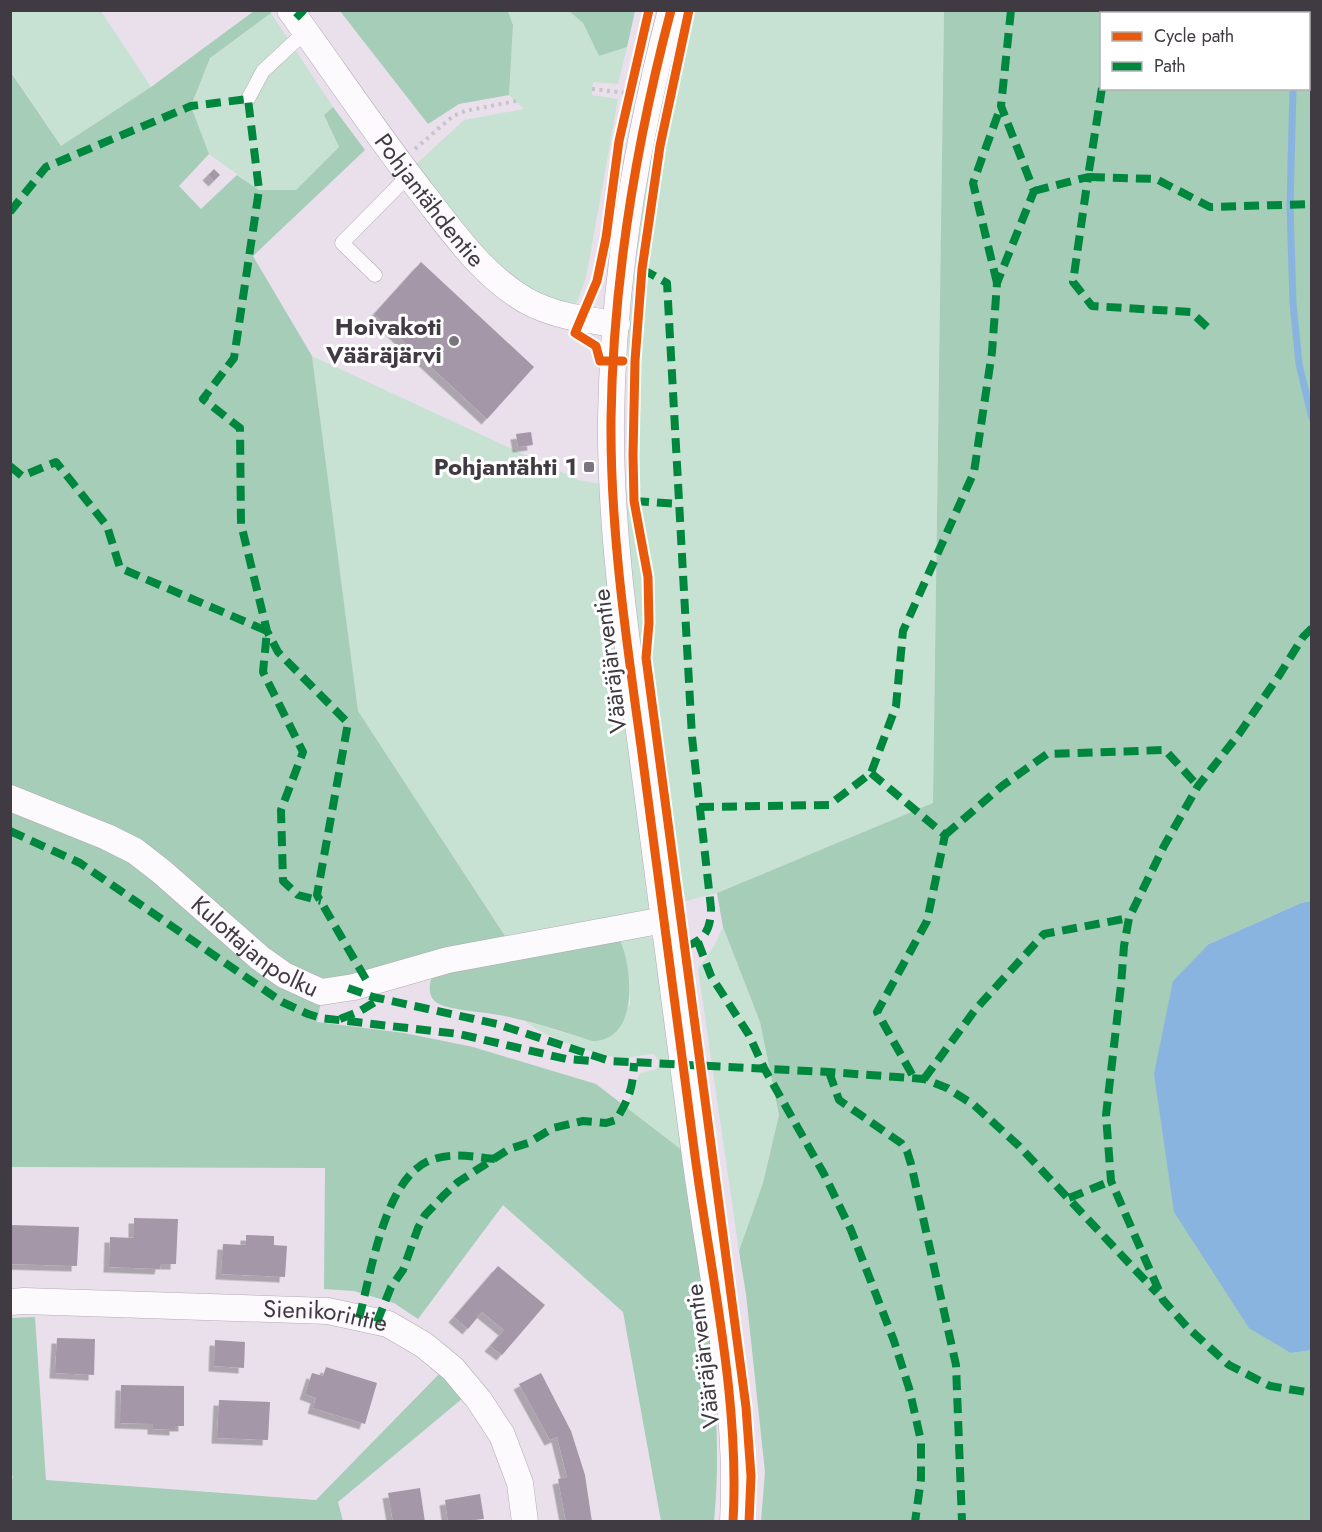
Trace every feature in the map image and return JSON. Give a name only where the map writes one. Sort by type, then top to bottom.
[{"type":"street","name":"Pohjantähdentie","points":[[290,10],[404,170],[457,238],[493,276],[525,300],[564,315],[617,324]]},
{"type":"street","name":"Vääräjärventie","points":[[671,10],[648,105],[624,250],[613,361],[611,422],[614,516],[627,642],[699,1181],[722,1335],[734,1470],[733,1521]]},
{"type":"street","name":"Kulottajanpolku","points":[[10,798],[107,837],[135,851],[260,958],[284,975],[321,992],[354,987],[448,960],[664,920]]},
{"type":"street","name":"Sienikorintie","points":[[10,1302],[24,1300],[328,1311],[388,1324],[424,1345],[453,1369],[479,1400],[502,1435],[520,1483],[525,1521]]},
{"type":"lane","points":[[248,99],[263,70],[305,32]]},
{"type":"lane","points":[[375,275],[342,243],[404,170]]},
{"type":"path","points":[[592,88],[629,98],[632,83]]},
{"type":"path","points":[[404,170],[453,116],[465,111],[516,101]]},
{"type":"green space","points":[[10,11],[101,11],[151,87],[61,146],[11,71]]},
{"type":"green space","points":[[254,11],[270,11],[271,13],[210,58],[191,106],[209,154],[179,186],[201,209],[237,175],[259,190],[296,190],[339,147],[324,115],[333,107],[365,150],[253,256],[312,356],[358,711],[505,936],[440,950],[322,996],[317,1022],[404,1033],[473,1047],[596,1084],[683,1151],[714,1383],[717,1475],[714,1521],[661,1521],[623,1312],[503,1205],[418,1319],[394,1303],[354,1291],[324,1289],[325,1168],[11,1167],[10,71],[61,146],[151,87]]},
{"type":"green space","points":[[340,11],[508,11],[513,25],[509,95],[459,104],[428,124]]},
{"type":"green space","points":[[508,11],[569,11],[583,23],[599,56],[627,47],[618,84],[593,82],[592,95],[618,99],[586,278],[575,307],[551,300],[506,271],[465,229],[413,167],[464,120],[524,109],[509,95],[513,25]]},
{"type":"green space","points":[[569,11],[635,11],[627,47],[599,56],[583,23]]},
{"type":"green space","points":[[682,11],[944,11],[933,803],[717,893],[636,914],[505,936],[358,711],[312,356],[579,480],[630,489],[628,339],[645,175]]},
{"type":"green space","points":[[944,11],[1311,11],[1311,901],[1301,903],[1209,944],[1291,1353],[1311,1350],[1311,1521],[761,1521],[765,1472],[746,1294],[739,1251],[763,1183],[779,1115],[760,1022],[723,927],[717,893],[933,803]]},
{"type":"green space","points":[[271,13],[333,107],[324,115],[339,147],[296,190],[259,190],[209,154],[191,106],[210,58]]},
{"type":"green space","points":[[723,927],[760,1022],[779,1115],[763,1183],[739,1251],[698,969],[714,946]]},
{"type":"green space","points":[[646,934],[653,939],[683,1151],[626,1107],[640,1073],[658,1067],[659,1061],[654,1054],[621,1058],[599,1053],[557,1039],[525,1021],[592,1041],[630,1005],[630,982],[619,938]]},
{"type":"green space","points":[[619,938],[627,966],[629,1000],[625,1016],[618,1029],[608,1038],[592,1041],[511,1017],[448,1007],[436,1002],[431,996],[430,984],[434,973]]},
{"type":"green space","points":[[35,1317],[46,1480],[316,1500],[440,1373],[463,1398],[338,1502],[343,1521],[11,1521],[10,1479],[13,1478],[10,1468],[11,1318]]},
{"type":"water","points":[[1311,901],[1312,1350],[1291,1353],[1249,1328],[1174,1212],[1154,1074],[1173,981],[1209,944],[1301,903]]},
{"type":"building","points":[[214,169],[220,175],[214,181],[208,175]]},
{"type":"building","name":"Hoivakoti Vääräjärvi","points":[[421,262],[534,367],[487,419],[374,314]]},
{"type":"building","points":[[531,432],[533,445],[518,447],[516,434]]},
{"type":"building","points":[[134,1218],[178,1219],[176,1264],[161,1264],[160,1269],[109,1267],[110,1237],[134,1238]]},
{"type":"building","points":[[10,1225],[79,1227],[77,1266],[10,1264]]},
{"type":"building","points":[[246,1235],[274,1236],[274,1245],[287,1246],[285,1277],[221,1274],[223,1244],[246,1245]]},
{"type":"building","points":[[498,1266],[545,1305],[502,1355],[490,1346],[504,1330],[482,1312],[468,1329],[454,1317]]},
{"type":"building","points":[[57,1338],[95,1339],[94,1375],[55,1373]]},
{"type":"building","points":[[215,1340],[245,1342],[244,1368],[214,1366]]},
{"type":"building","points":[[326,1367],[377,1383],[365,1424],[313,1408],[316,1398],[305,1394],[312,1373],[323,1376]]},
{"type":"building","points":[[541,1373],[571,1431],[585,1475],[592,1522],[566,1522],[558,1479],[567,1477],[557,1437],[550,1440],[519,1384]]},
{"type":"building","points":[[121,1385],[184,1386],[184,1426],[175,1426],[175,1430],[153,1429],[153,1424],[120,1423]]},
{"type":"building","points":[[219,1400],[270,1402],[268,1440],[217,1438]]},
{"type":"building","points":[[420,1488],[425,1522],[393,1522],[388,1493]]},
{"type":"building","points":[[480,1494],[484,1519],[448,1522],[445,1500]]},
{"type":"waterway","points":[[1293,90],[1290,206],[1293,303],[1299,364],[1312,418]]},
{"type":"marked path","points":[[296,18],[304,10]]},
{"type":"marked path","points":[[699,807],[829,805],[871,773],[896,706],[903,631],[974,472],[992,352],[997,283],[1034,191],[1001,106],[1011,10]]},
{"type":"marked path","points":[[1102,90],[1088,177],[1156,179],[1210,207],[1312,204]]},
{"type":"marked path","points":[[10,212],[46,167],[191,106],[248,99],[259,190],[234,358],[203,399],[240,428],[241,524],[267,631],[278,652],[348,723],[317,895],[368,983]]},
{"type":"marked path","points":[[997,283],[973,183],[1001,106]]},
{"type":"marked path","points":[[1034,191],[1088,177],[1073,282],[1092,306],[1191,312],[1207,327]]},
{"type":"marked path","points":[[642,269],[667,283],[692,737],[711,908],[710,923],[705,934],[701,939],[681,947]]},
{"type":"marked path","points":[[10,466],[22,476],[56,462],[107,526],[120,568],[267,631],[263,672],[303,752],[281,810],[283,881],[298,895],[321,901]]},
{"type":"marked path","points":[[634,501],[679,504]]},
{"type":"marked path","points":[[1312,628],[1303,637],[1239,734],[1198,786],[1164,846],[1129,918],[1106,1115],[1111,1181],[1163,1300],[1187,1327],[1229,1365],[1270,1386],[1312,1393]]},
{"type":"marked path","points":[[945,835],[1002,786],[1047,754],[1165,750],[1198,786]]},
{"type":"marked path","points":[[871,773],[945,835],[927,921],[877,1012],[914,1078]]},
{"type":"marked path","points":[[10,831],[80,863],[282,1002],[308,1014],[321,1018],[459,1034],[566,1059],[592,1061]]},
{"type":"marked path","points":[[924,1079],[975,1010],[1044,934],[1129,918]]},
{"type":"marked path","points":[[698,942],[711,976],[749,1035],[764,1068],[824,1174],[851,1230],[894,1341],[909,1388],[921,1441],[921,1479],[915,1522]]},
{"type":"marked path","points":[[348,988],[373,997],[497,1024],[610,1061],[924,1079],[947,1088],[974,1105],[1019,1146],[1157,1293]]},
{"type":"marked path","points":[[340,1019],[380,999]]},
{"type":"marked path","points":[[377,1322],[391,1287],[403,1270],[418,1228],[425,1215],[443,1196],[458,1182],[509,1149],[528,1143],[553,1128],[583,1121],[606,1123],[616,1120],[630,1093],[634,1063]]},
{"type":"marked path","points":[[829,1072],[839,1100],[901,1143],[907,1151],[911,1164],[956,1365],[962,1522]]},
{"type":"marked path","points":[[359,1318],[382,1229],[402,1186],[415,1170],[431,1160],[447,1156],[495,1159]]},
{"type":"marked path","points":[[1069,1198],[1111,1181]]},
{"type":"cycle path","points":[[623,361],[600,361],[596,346],[575,333],[597,281],[606,238],[619,141],[649,10]]},
{"type":"cycle path","points":[[671,10],[637,161],[622,264],[613,367],[611,460],[616,542],[625,624],[695,1156],[723,1338],[732,1430],[733,1522]]},
{"type":"cycle path","points":[[689,10],[660,146],[642,269],[635,361],[634,501],[648,577],[649,623],[646,658],[746,1407],[751,1476],[749,1522]]},
{"type":"place","name":"Hoivakoti Vääräjärvi","points":[[454,341]]},
{"type":"place","name":"Pohjantähti 1","points":[[589,467]]}]
